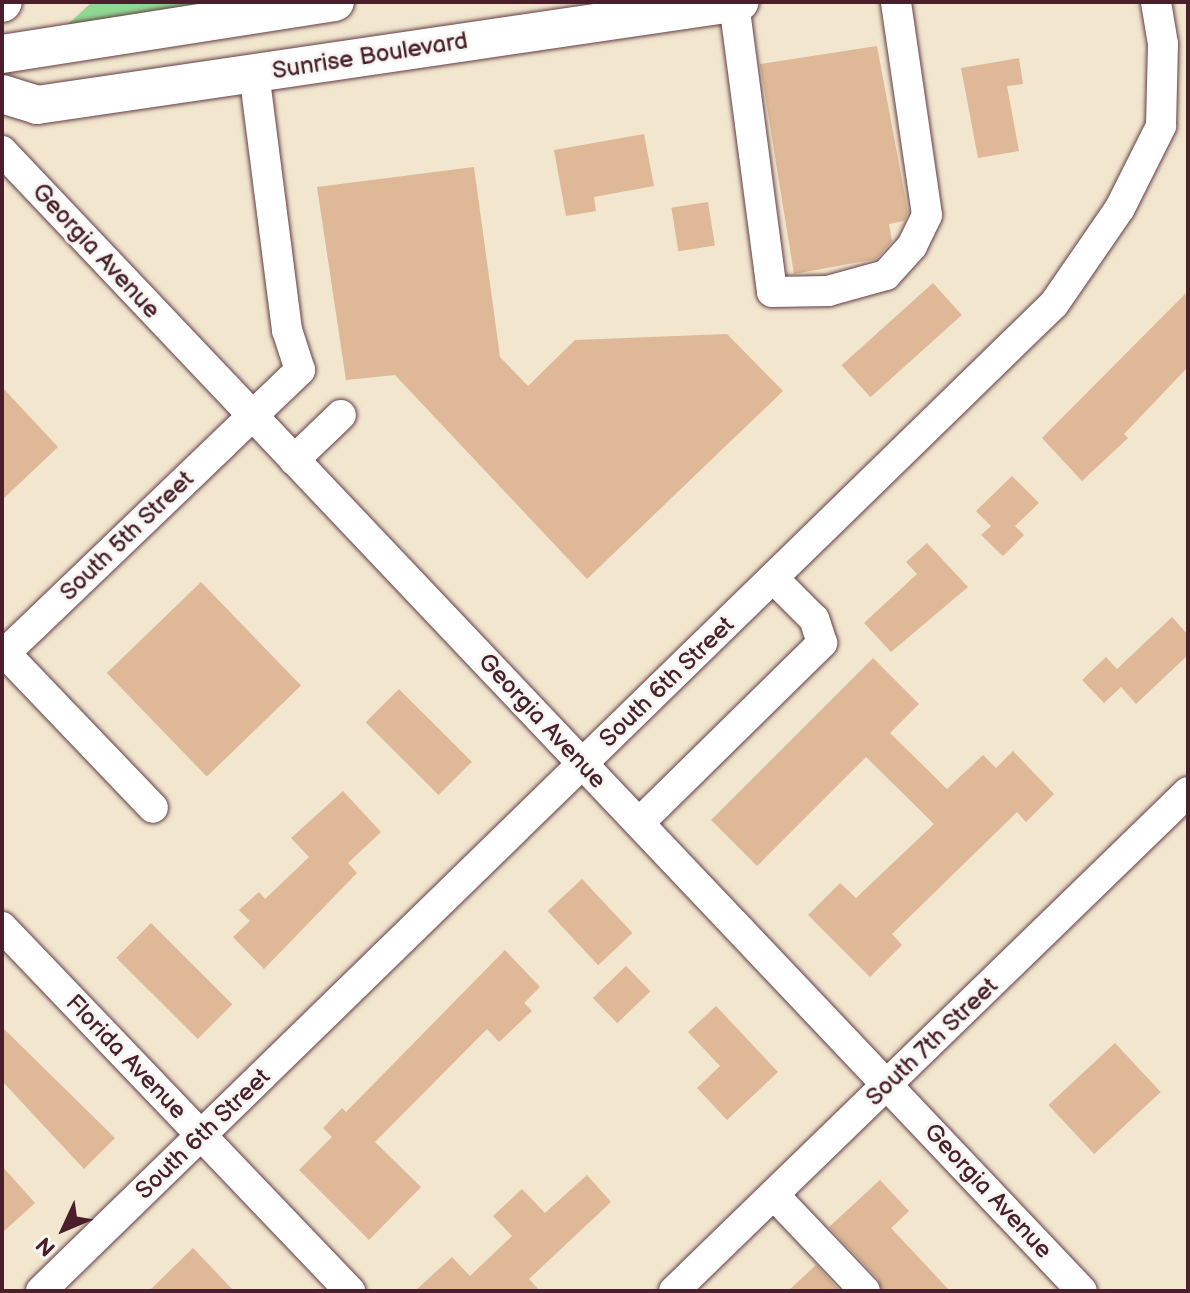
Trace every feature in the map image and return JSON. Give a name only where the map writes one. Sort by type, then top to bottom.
[{"type":"main road","points":[[2,54],[175,12],[335,2]]},
{"type":"main road","name":"Sunrise Boulevard","points":[[2,94],[37,105],[736,2]]},
{"type":"street","points":[[736,2],[772,292],[828,291],[886,275],[912,246],[927,215],[896,2]]},
{"type":"street","name":"South 6th Street","points":[[41,1291],[1054,304],[1120,208],[1161,126],[1163,44],[1156,2]]},
{"type":"street","name":"South 5th Street","points":[[4,655],[300,370],[287,330],[254,74]]},
{"type":"street","name":"Georgia Avenue","points":[[2,151],[1082,1291]]},
{"type":"street","points":[[294,460],[341,415]]},
{"type":"street","points":[[639,823],[822,643],[814,619],[773,578]]},
{"type":"street","points":[[4,655],[153,808]]},
{"type":"street","name":"South 7th Street","points":[[674,1291],[888,1087],[1188,792]]},
{"type":"street","name":"Florida Avenue","points":[[2,927],[350,1291]]},
{"type":"street","points":[[774,1195],[865,1291]]},
{"type":"green space","points":[[92,2],[226,2],[66,26]]},
{"type":"building","points":[[877,46],[908,212],[904,221],[889,224],[892,241],[876,259],[794,274],[760,64]]},
{"type":"building","points":[[1019,58],[1023,84],[1007,86],[1019,151],[978,158],[961,68]]},
{"type":"building","points":[[644,134],[654,186],[594,197],[596,211],[566,216],[554,150]]},
{"type":"building","points":[[474,167],[500,357],[528,386],[575,340],[727,334],[783,391],[587,579],[395,375],[346,380],[317,187]]},
{"type":"building","points":[[708,202],[715,245],[678,251],[671,208]]},
{"type":"building","points":[[933,283],[962,315],[870,397],[842,365]]},
{"type":"building","points":[[1188,291],[1188,367],[1124,434],[1128,438],[1082,481],[1042,438]]},
{"type":"building","points":[[2,387],[58,447],[2,500]]},
{"type":"building","points":[[1012,476],[1039,503],[1015,526],[1024,535],[1003,556],[981,535],[991,526],[976,511]]},
{"type":"building","points":[[927,543],[968,587],[891,652],[864,623],[917,574],[906,562]]},
{"type":"building","points":[[201,582],[301,686],[207,777],[107,673]]},
{"type":"building","points":[[1172,617],[1188,635],[1188,655],[1136,704],[1121,687],[1104,703],[1082,680],[1106,657],[1117,669]]},
{"type":"building","points":[[873,658],[919,704],[890,733],[947,789],[983,755],[996,768],[1013,751],[1054,794],[1026,822],[1017,812],[892,934],[902,945],[870,977],[808,915],[840,883],[856,898],[934,824],[866,757],[757,866],[711,820]]},
{"type":"building","points":[[399,689],[472,762],[439,795],[366,722]]},
{"type":"building","points":[[343,791],[381,832],[348,863],[357,873],[264,969],[233,937],[250,921],[239,910],[259,892],[265,899],[309,857],[291,838]]},
{"type":"building","points":[[582,879],[632,933],[598,965],[548,911]]},
{"type":"building","points":[[151,923],[232,1004],[198,1039],[116,958]]},
{"type":"building","points":[[505,950],[540,987],[524,1003],[532,1011],[499,1042],[487,1029],[375,1142],[421,1187],[369,1240],[299,1170],[332,1137],[323,1128],[342,1108],[346,1112]]},
{"type":"building","points":[[626,966],[650,991],[617,1023],[593,998]]},
{"type":"building","points":[[716,1006],[778,1072],[727,1120],[697,1088],[720,1066],[688,1032]]},
{"type":"building","points":[[2,1027],[115,1138],[84,1169],[2,1081]]},
{"type":"building","points":[[1115,1043],[1161,1092],[1094,1154],[1048,1105]]},
{"type":"building","points":[[2,1166],[35,1203],[2,1233]]},
{"type":"building","points":[[587,1175],[611,1202],[529,1279],[540,1291],[415,1291],[452,1257],[470,1276],[512,1236],[493,1216],[522,1189],[545,1213]]},
{"type":"building","points":[[880,1180],[909,1211],[891,1228],[950,1291],[882,1291],[878,1279],[829,1227]]},
{"type":"building","points":[[193,1248],[234,1291],[149,1291]]},
{"type":"building","points":[[816,1265],[840,1291],[788,1291]]}]
